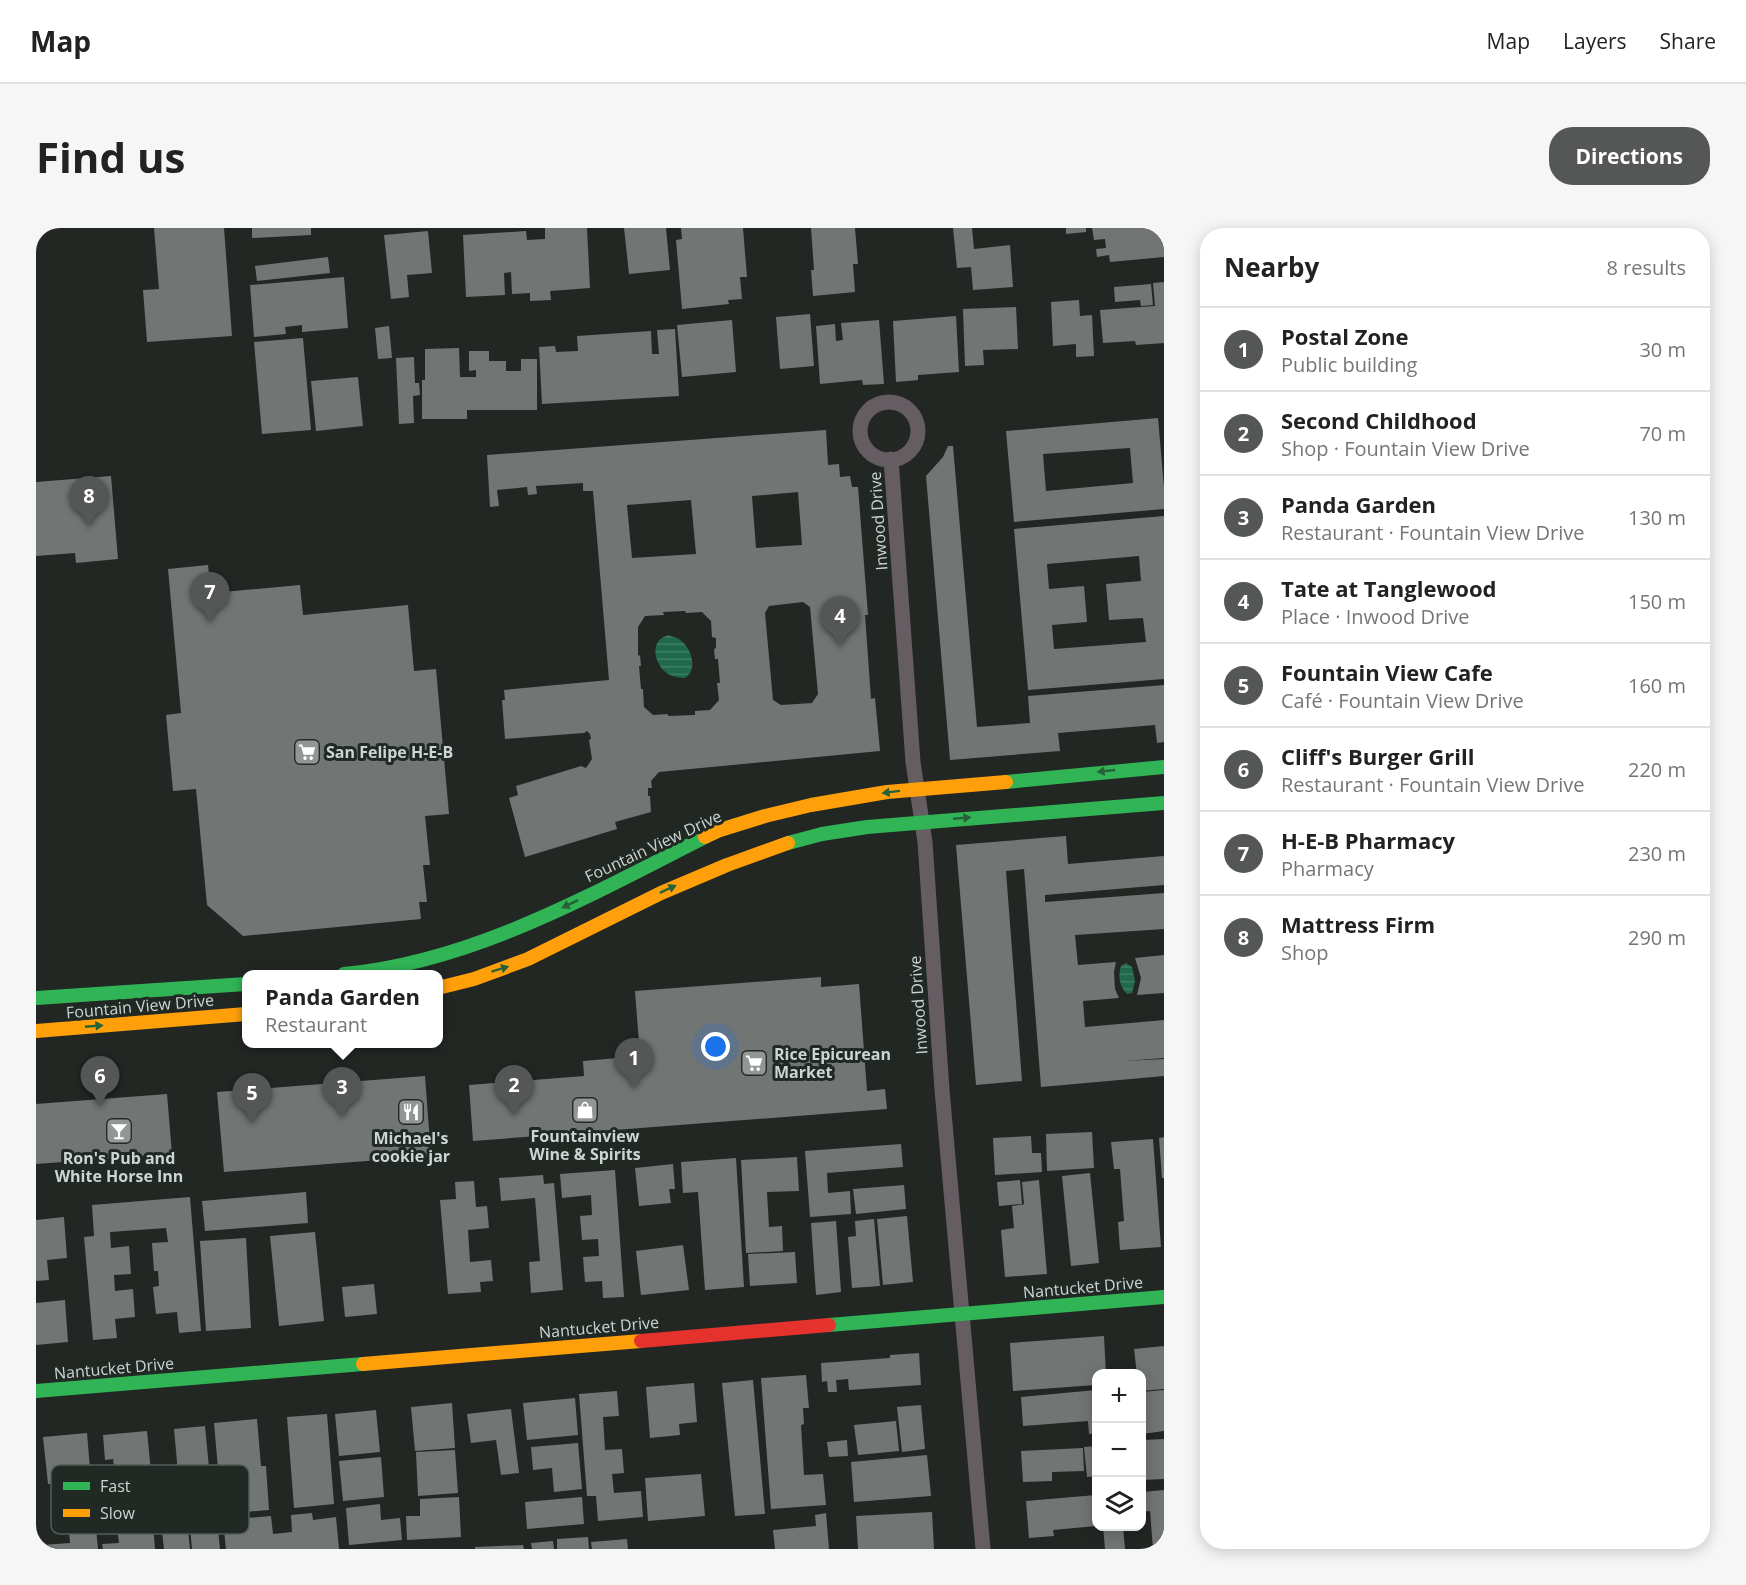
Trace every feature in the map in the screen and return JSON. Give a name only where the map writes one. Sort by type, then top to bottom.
[{"type":"main road","name":"Fountain View Drive","points":[[443,972],[482,942],[535,921],[720,830],[742,823],[811,805],[887,792],[1164,767]]},
{"type":"main road","name":"Fountain View Drive","points":[[443,974],[518,964],[577,936],[615,914],[687,881],[795,841],[841,831],[922,822],[1164,803]]},
{"type":"main road","points":[[601,888],[615,914]]},
{"type":"main road","name":"Fountain View Drive","points":[[376,970],[411,963],[430,970]]},
{"type":"main road","name":"Fountain View Drive","points":[[36,998],[242,984]]},
{"type":"main road","name":"Fountain View Drive","points":[[36,1031],[242,1014]]},
{"type":"main road","name":"Nantucket Drive","points":[[36,1391],[1164,1297]]},
{"type":"street","name":"Inwood Drive","points":[[891,459],[914,762],[922,822],[942,1090],[983,1549]]},
{"type":"shaded area","points":[[669,635],[679,639],[690,652],[692,669],[685,678],[668,674],[657,660],[656,650],[659,640]]},
{"type":"shaded area","points":[[1126,963],[1132,967],[1135,981],[1132,993],[1127,994],[1122,988],[1119,977],[1121,966]]},
{"type":"building","points":[[154,228],[224,228],[232,336],[147,342],[143,290],[159,289]]},
{"type":"building","points":[[252,228],[311,228],[311,235],[252,238]]},
{"type":"building","points":[[545,228],[587,228],[590,288],[550,291],[551,300],[530,301],[530,293],[512,294],[511,272],[504,273],[505,295],[466,297],[463,235],[526,231],[527,240],[545,239]]},
{"type":"building","points":[[624,228],[666,228],[670,270],[629,274]]},
{"type":"building","points":[[681,228],[743,228],[747,277],[740,277],[742,299],[728,300],[729,304],[682,309],[676,240],[682,239]]},
{"type":"building","points":[[811,228],[855,228],[858,264],[853,264],[855,292],[813,296]]},
{"type":"building","points":[[953,228],[972,228],[974,249],[1010,245],[1013,287],[973,290],[971,267],[957,268]]},
{"type":"building","points":[[1066,228],[1086,228],[1086,232],[1066,234]]},
{"type":"building","points":[[1092,228],[1164,228],[1164,257],[1110,262],[1109,255],[1097,257],[1096,249],[1106,248],[1105,239],[1094,240]]},
{"type":"building","points":[[428,231],[432,273],[407,275],[409,297],[391,299],[384,235]]},
{"type":"building","points":[[328,257],[330,273],[257,281],[255,266]]},
{"type":"building","points":[[344,277],[348,328],[302,332],[302,325],[285,327],[286,334],[254,337],[250,285]]},
{"type":"building","points":[[1164,282],[1164,343],[1136,345],[1135,341],[1103,343],[1100,310],[1155,306],[1153,283]]},
{"type":"building","points":[[1151,284],[1153,305],[1141,306],[1140,300],[1115,302],[1114,287]]},
{"type":"building","points":[[1079,300],[1080,316],[1092,315],[1094,356],[1076,357],[1076,344],[1053,346],[1051,302]]},
{"type":"building","points":[[1016,307],[1018,349],[983,350],[984,365],[965,366],[963,309]]},
{"type":"building","points":[[810,314],[814,366],[780,369],[776,317]]},
{"type":"building","points":[[956,316],[959,372],[918,375],[918,380],[896,382],[893,321]]},
{"type":"building","points":[[732,320],[736,372],[682,377],[677,325]]},
{"type":"building","points":[[879,320],[884,384],[863,385],[862,380],[820,384],[816,326],[835,324],[836,341],[843,340],[841,323]]},
{"type":"building","points":[[389,326],[392,358],[378,359],[375,328]]},
{"type":"building","points":[[675,329],[679,396],[542,404],[539,347],[555,346],[556,352],[578,351],[577,336],[651,331],[652,354],[659,354],[657,330]]},
{"type":"building","points":[[303,338],[311,430],[262,434],[254,342]]},
{"type":"building","points":[[459,348],[460,377],[476,377],[476,370],[469,371],[469,351],[489,351],[489,361],[506,361],[506,371],[521,371],[521,359],[537,359],[537,410],[467,410],[467,419],[422,419],[425,349]]},
{"type":"building","points":[[414,357],[415,383],[419,383],[420,395],[413,396],[414,423],[399,424],[396,358]]},
{"type":"building","points":[[358,377],[363,426],[316,431],[311,381]]},
{"type":"building","points":[[1158,418],[1164,509],[1014,522],[1006,431]],"holes":[[[1130,448],[1133,483],[1046,491],[1043,454]]]},
{"type":"building","points":[[826,430],[828,465],[839,464],[840,477],[850,476],[852,487],[858,487],[868,615],[865,615],[871,699],[875,698],[880,751],[659,772],[651,781],[652,788],[648,788],[651,812],[615,822],[617,829],[525,857],[509,798],[518,795],[516,786],[581,766],[586,768],[592,759],[589,740],[591,739],[587,731],[505,739],[502,700],[505,700],[504,690],[609,680],[593,491],[583,491],[583,483],[536,486],[537,494],[528,495],[527,487],[497,490],[499,506],[490,507],[487,455]],"holes":[[[798,492],[802,545],[756,548],[752,496]],[[691,500],[696,554],[632,558],[627,505]],[[803,602],[810,607],[818,694],[812,703],[781,705],[773,700],[765,613],[769,606]],[[663,612],[702,612],[711,621],[712,637],[716,638],[714,649],[715,659],[718,659],[720,683],[717,683],[719,700],[710,710],[695,711],[695,715],[668,716],[668,714],[653,715],[644,707],[639,666],[641,666],[640,655],[638,656],[638,627],[645,616],[664,615]]]},
{"type":"building","points":[[948,446],[953,446],[977,727],[1030,723],[1028,696],[1164,685],[1164,742],[1157,743],[1155,725],[1058,733],[1060,751],[950,760],[926,476],[943,457]]},
{"type":"building","points":[[111,476],[118,559],[76,563],[75,553],[36,556],[36,482]]},
{"type":"building","points":[[1164,516],[1164,679],[1028,690],[1014,529]],"holes":[[[1139,556],[1141,581],[1106,584],[1109,620],[1143,618],[1146,642],[1054,649],[1052,625],[1087,622],[1084,586],[1049,589],[1047,564]]]},
{"type":"building","name":"San Felipe H-E-B","points":[[208,565],[211,593],[300,585],[303,615],[408,605],[414,671],[436,669],[449,814],[425,816],[430,865],[423,865],[427,902],[419,902],[421,919],[243,936],[207,905],[196,789],[173,791],[166,715],[181,713],[168,569]]},
{"type":"building","points":[[1066,836],[1068,864],[1164,856],[1164,885],[1045,895],[1045,902],[1164,893],[1164,929],[1075,935],[1078,965],[1116,962],[1115,989],[1119,998],[1083,1001],[1085,1027],[1164,1020],[1164,1058],[1123,1061],[1164,1059],[1164,1076],[1041,1087],[1024,869],[1006,871],[1022,1081],[976,1085],[956,845]]},
{"type":"building","points":[[1164,955],[1164,993],[1137,995],[1141,978],[1135,958]]},
{"type":"building","points":[[821,977],[821,987],[859,984],[867,1091],[885,1089],[887,1109],[473,1141],[469,1085],[584,1076],[583,1061],[640,1056],[635,991]]},
{"type":"building","points":[[425,1076],[431,1156],[224,1172],[217,1092]]},
{"type":"building","points":[[167,1094],[172,1154],[36,1164],[36,1104]]},
{"type":"building","points":[[1092,1132],[1094,1168],[1047,1171],[1046,1134]]},
{"type":"building","points":[[1031,1136],[1032,1153],[1041,1153],[1042,1172],[995,1175],[993,1138]]},
{"type":"building","points":[[1164,1137],[1164,1178],[1162,1178],[1159,1138]]},
{"type":"building","points":[[1153,1139],[1161,1247],[1120,1250],[1118,1222],[1124,1221],[1120,1169],[1114,1169],[1111,1142]]},
{"type":"building","points":[[901,1144],[903,1167],[827,1173],[828,1193],[850,1191],[851,1214],[810,1217],[805,1151]]},
{"type":"building","points":[[797,1157],[799,1191],[767,1192],[769,1227],[782,1226],[783,1251],[746,1253],[741,1160]]},
{"type":"building","points":[[736,1158],[744,1287],[705,1290],[698,1192],[683,1193],[681,1162]]},
{"type":"building","points":[[673,1164],[675,1189],[669,1189],[671,1203],[639,1206],[635,1168]]},
{"type":"building","points":[[615,1170],[624,1297],[603,1298],[602,1281],[585,1282],[583,1257],[599,1256],[598,1239],[582,1240],[580,1216],[592,1215],[591,1195],[562,1198],[560,1174]]},
{"type":"building","points":[[1090,1173],[1099,1263],[1071,1266],[1062,1176]]},
{"type":"building","points":[[543,1175],[544,1184],[554,1183],[563,1290],[531,1293],[529,1262],[540,1261],[535,1198],[501,1201],[499,1178]]},
{"type":"building","points":[[1020,1180],[1022,1204],[999,1206],[997,1182]]},
{"type":"building","points":[[1039,1180],[1047,1274],[1005,1277],[1001,1230],[1014,1228],[1012,1206],[1026,1204],[1024,1204],[1022,1182]]},
{"type":"building","points":[[474,1181],[476,1207],[487,1206],[489,1228],[468,1230],[470,1262],[491,1260],[493,1281],[480,1282],[481,1292],[448,1294],[440,1200],[456,1199],[455,1182]]},
{"type":"building","points":[[904,1185],[906,1209],[856,1214],[853,1189]]},
{"type":"building","points":[[306,1192],[308,1223],[205,1231],[202,1201]]},
{"type":"building","points":[[190,1197],[201,1331],[179,1333],[177,1312],[156,1314],[153,1287],[159,1286],[158,1271],[154,1271],[152,1243],[168,1242],[166,1228],[110,1232],[111,1248],[129,1246],[131,1274],[114,1275],[115,1291],[133,1289],[135,1317],[115,1319],[117,1338],[93,1340],[84,1237],[94,1236],[92,1205]]},
{"type":"building","points":[[907,1216],[913,1282],[883,1285],[877,1219]]},
{"type":"building","points":[[64,1217],[67,1258],[47,1260],[49,1280],[36,1281],[36,1220]]},
{"type":"building","points":[[874,1219],[880,1286],[852,1288],[848,1237],[856,1236],[855,1221]]},
{"type":"building","points":[[836,1221],[841,1292],[816,1295],[811,1223]]},
{"type":"building","points":[[315,1232],[324,1321],[279,1326],[270,1236]]},
{"type":"building","points":[[246,1238],[251,1328],[206,1331],[200,1241]]},
{"type":"building","points":[[683,1245],[689,1290],[641,1295],[636,1251]]},
{"type":"building","points":[[795,1252],[797,1283],[750,1286],[748,1254]]},
{"type":"building","points":[[374,1284],[377,1314],[345,1317],[342,1287]]},
{"type":"building","points":[[65,1300],[68,1342],[36,1345],[36,1303]]},
{"type":"building","points":[[1104,1336],[1106,1369],[1092,1369],[1092,1385],[1013,1391],[1010,1343]]},
{"type":"building","points":[[1164,1346],[1164,1389],[1146,1391],[1146,1369],[1136,1369],[1134,1349]]},
{"type":"building","points":[[919,1353],[921,1385],[849,1390],[848,1379],[836,1380],[837,1392],[828,1392],[827,1381],[822,1382],[821,1363],[890,1358],[890,1355]]},
{"type":"building","points":[[806,1375],[809,1408],[803,1408],[804,1424],[801,1425],[804,1475],[823,1474],[826,1505],[771,1509],[761,1378]]},
{"type":"building","points":[[753,1380],[765,1514],[735,1516],[722,1383]]},
{"type":"building","points":[[694,1383],[697,1422],[679,1424],[680,1435],[650,1438],[646,1387]]},
{"type":"building","points":[[1092,1390],[1092,1434],[1089,1434],[1088,1421],[1023,1426],[1021,1397]]},
{"type":"building","points":[[1164,1390],[1164,1431],[1146,1433],[1146,1392]]},
{"type":"building","points":[[617,1391],[619,1416],[603,1417],[605,1450],[622,1449],[624,1473],[612,1474],[614,1493],[641,1491],[643,1517],[598,1521],[596,1496],[587,1496],[579,1394]]},
{"type":"building","points":[[575,1398],[578,1435],[527,1440],[523,1403]]},
{"type":"building","points":[[452,1403],[455,1448],[415,1451],[411,1407]]},
{"type":"building","points":[[921,1405],[925,1449],[902,1452],[897,1407]]},
{"type":"building","points":[[511,1409],[519,1473],[501,1475],[496,1440],[471,1443],[467,1414]]},
{"type":"building","points":[[376,1410],[380,1452],[339,1456],[335,1414]]},
{"type":"building","points":[[327,1414],[334,1504],[294,1508],[287,1417]]},
{"type":"building","points":[[257,1419],[261,1466],[266,1466],[269,1510],[249,1512],[249,1465],[218,1465],[214,1423]]},
{"type":"building","points":[[896,1421],[899,1451],[858,1455],[854,1425]]},
{"type":"building","points":[[205,1426],[209,1465],[177,1465],[174,1429]]},
{"type":"building","points":[[147,1431],[150,1465],[114,1465],[113,1459],[105,1460],[103,1435]]},
{"type":"building","points":[[87,1433],[90,1465],[51,1465],[51,1484],[48,1484],[43,1437]]},
{"type":"building","points":[[1164,1439],[1164,1479],[1146,1480],[1146,1440]]},
{"type":"building","points":[[847,1440],[848,1456],[829,1457],[827,1442]]},
{"type":"building","points":[[578,1443],[582,1489],[554,1492],[552,1468],[533,1470],[531,1447]]},
{"type":"building","points":[[1092,1446],[1092,1476],[1087,1477],[1084,1447]]},
{"type":"building","points":[[1083,1448],[1084,1471],[1052,1472],[1052,1481],[1023,1482],[1021,1451]]},
{"type":"building","points":[[455,1450],[458,1493],[418,1496],[416,1452]]},
{"type":"building","points":[[927,1455],[931,1496],[854,1502],[851,1462]]},
{"type":"building","points":[[381,1457],[384,1497],[343,1501],[339,1461]]},
{"type":"building","points":[[701,1474],[705,1516],[648,1521],[645,1478]]},
{"type":"building","points":[[1164,1490],[1164,1549],[1153,1549],[1150,1511],[1146,1512],[1146,1492]]},
{"type":"building","points":[[1092,1495],[1092,1526],[1053,1530],[1054,1536],[1029,1538],[1026,1501]]},
{"type":"building","points":[[459,1497],[461,1537],[407,1540],[406,1516],[420,1516],[420,1499]]},
{"type":"building","points":[[582,1497],[584,1524],[527,1529],[525,1502]]},
{"type":"building","points":[[380,1504],[381,1520],[400,1518],[402,1540],[349,1545],[346,1508]]},
{"type":"building","points":[[932,1512],[934,1549],[858,1549],[856,1516]]},
{"type":"building","points":[[312,1513],[313,1520],[336,1517],[339,1549],[226,1549],[224,1534],[249,1534],[249,1518],[271,1516],[273,1534],[292,1532],[291,1515]]},
{"type":"building","points":[[826,1513],[829,1549],[775,1549],[773,1530],[816,1526],[815,1515]]},
{"type":"building","points":[[1103,1531],[1123,1531],[1125,1549],[1105,1549]]},
{"type":"building","points":[[69,1534],[97,1534],[98,1549],[42,1549],[42,1545],[70,1543]]},
{"type":"building","points":[[118,1534],[154,1534],[155,1549],[103,1549],[102,1544],[119,1543]]},
{"type":"building","points":[[162,1534],[188,1534],[190,1549],[164,1549]]},
{"type":"building","points":[[191,1534],[218,1534],[220,1549],[192,1549]]},
{"type":"building","points":[[588,1537],[589,1549],[557,1549],[557,1539]]},
{"type":"building","points":[[627,1539],[628,1549],[592,1549],[591,1542]]},
{"type":"building","points":[[553,1541],[554,1549],[532,1549],[531,1543]]},
{"type":"building","points":[[523,1545],[524,1549],[475,1549],[475,1547]]},
{"type":"traffic: fast","points":[[1006,782],[1164,767]]},
{"type":"traffic: fast","points":[[788,843],[822,834],[867,827],[1164,803]]},
{"type":"traffic: fast","points":[[371,970],[439,956],[485,940],[575,902],[705,837]]},
{"type":"traffic: fast","points":[[36,998],[242,984]]},
{"type":"traffic: fast","points":[[829,1325],[1164,1297]]},
{"type":"traffic: fast","points":[[36,1391],[363,1364]]},
{"type":"traffic: slow","points":[[705,837],[765,816],[811,805],[887,792],[1006,782]]},
{"type":"traffic: slow","points":[[443,987],[474,979],[528,959],[661,893],[727,865],[788,843]]},
{"type":"traffic: slow","points":[[36,1031],[242,1014]]},
{"type":"traffic: slow","points":[[363,1364],[641,1341]]},
{"type":"traffic: jam","points":[[641,1341],[829,1325]]},
{"type":"place","name":"Mattress Firm","points":[[89,526]]},
{"type":"place","name":"H-E-B Pharmacy","points":[[210,622]]},
{"type":"place","name":"Tate at Tanglewood","points":[[840,646]]},
{"type":"place","name":"San Felipe H-E-B","points":[[307,752]]},
{"type":"place","name":"Rice Epicurean Market","points":[[754,1063]]},
{"type":"place","name":"Postal Zone","points":[[634,1088]]},
{"type":"place","name":"Cliff's Burger Grill","points":[[100,1106]]},
{"type":"place","name":"Fountainview Wine & Spirits","points":[[585,1110]]},
{"type":"place","name":"Michael's cookie jar","points":[[411,1112]]},
{"type":"place","name":"Second Childhood","points":[[514,1115]]},
{"type":"place","name":"Panda Garden","points":[[342,1117]]},
{"type":"place","name":"Fountain View Cafe","points":[[252,1123]]},
{"type":"place","name":"Ron's Pub and White Horse Inn","points":[[119,1131]]}]
